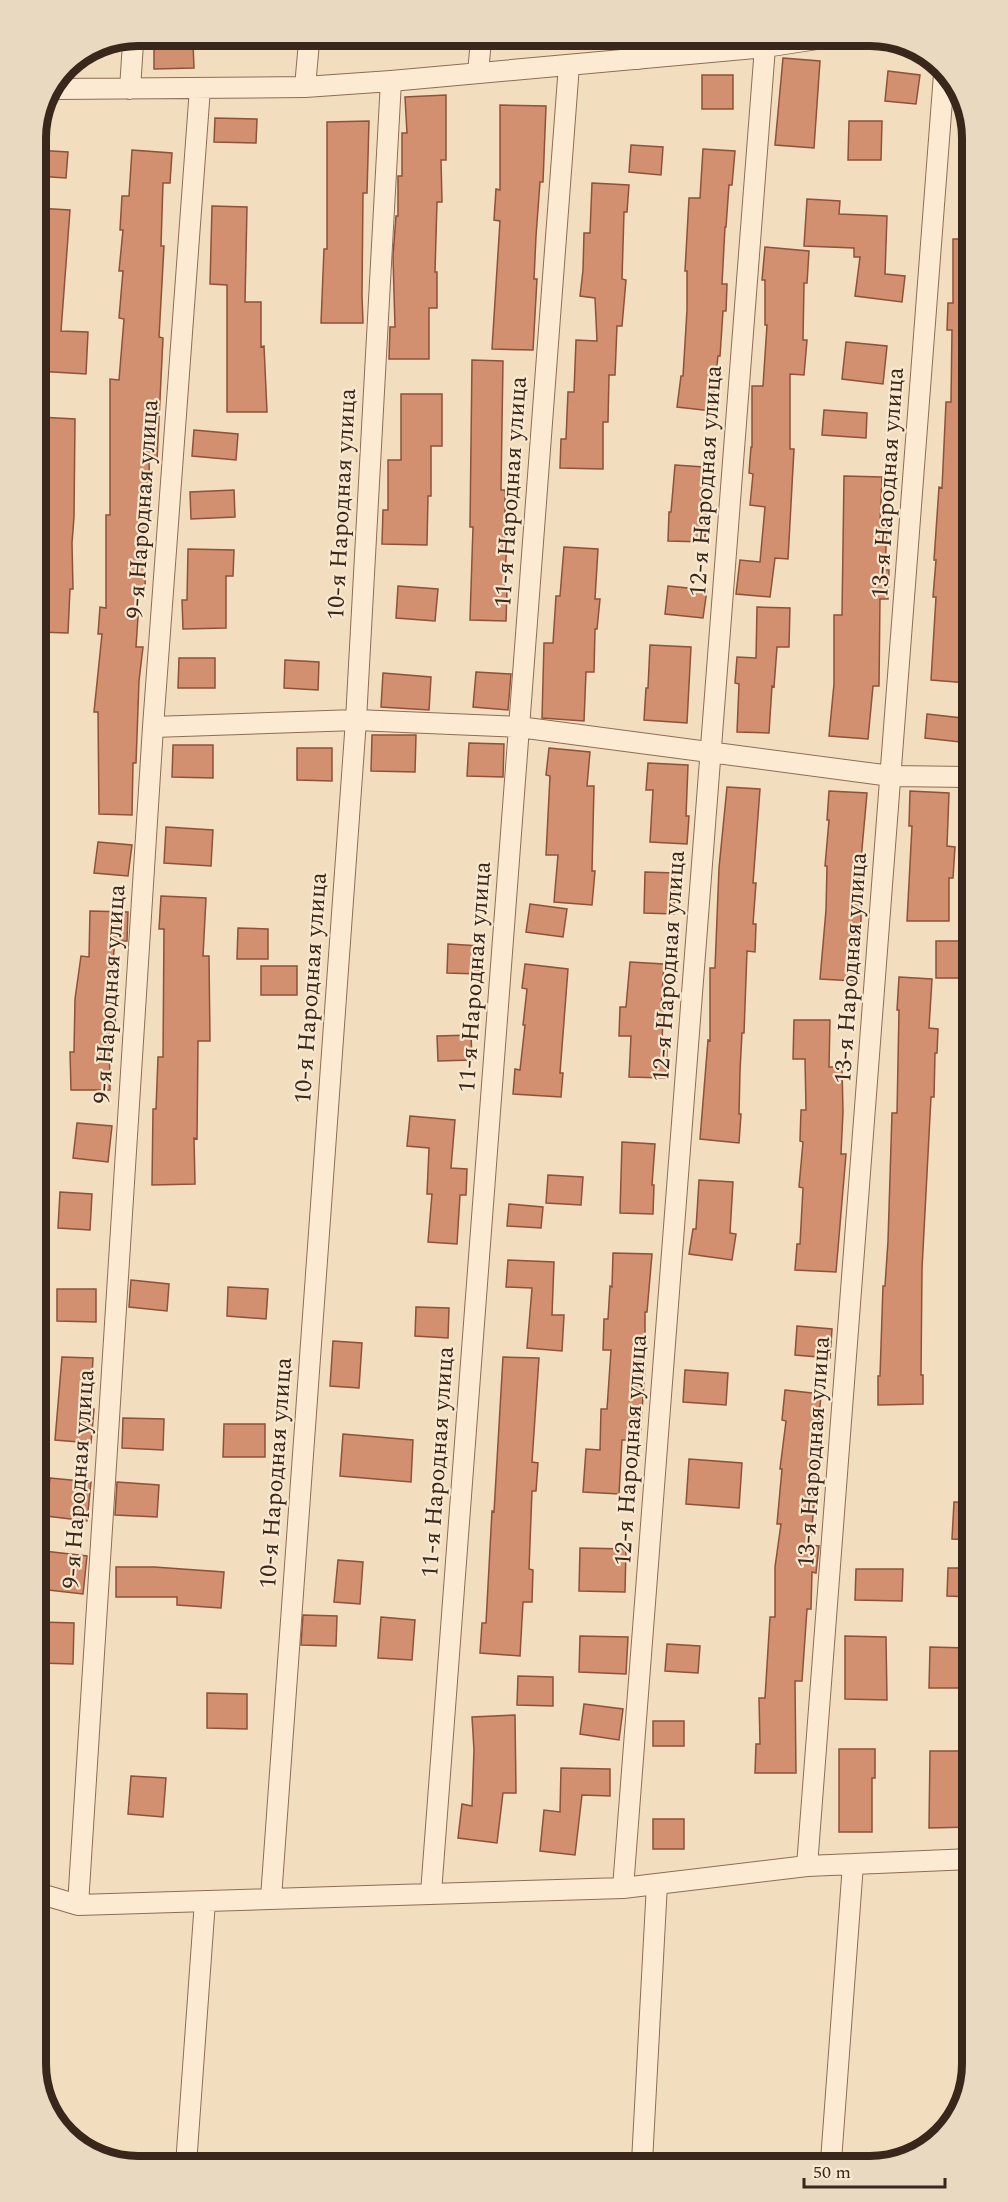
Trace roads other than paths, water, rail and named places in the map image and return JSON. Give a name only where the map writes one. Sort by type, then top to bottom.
[{"type":"street","points":[[130,89],[133,46]]},
{"type":"street","points":[[305,87],[309,46]]},
{"type":"street","points":[[478,73],[480,46]]},
{"type":"street","points":[[638,59],[639,47]]},
{"type":"street","points":[[61,89],[305,87],[765,47]]},
{"type":"street","name":"12-я Народная улица","points":[[623,1888],[765,47]]},
{"type":"street","name":"11-я Народная улица","points":[[431,1893],[569,65]]},
{"type":"street","name":"10-я Народная улица","points":[[271,1898],[356,720],[391,81]]},
{"type":"street","name":"13-я Народная улица","points":[[807,1866],[943,83]]},
{"type":"street","name":"9-я Народная улица","points":[[78,1905],[153,727],[200,88]]},
{"type":"street","points":[[153,727],[356,720],[519,727],[891,776],[962,777]]},
{"type":"street","points":[[46,1896],[78,1905],[623,1888],[807,1866],[962,1859]]},
{"type":"street","points":[[831,2156],[853,1864]]},
{"type":"street","points":[[642,2156],[657,1884]]},
{"type":"street","points":[[187,2155],[205,1901]]}]
